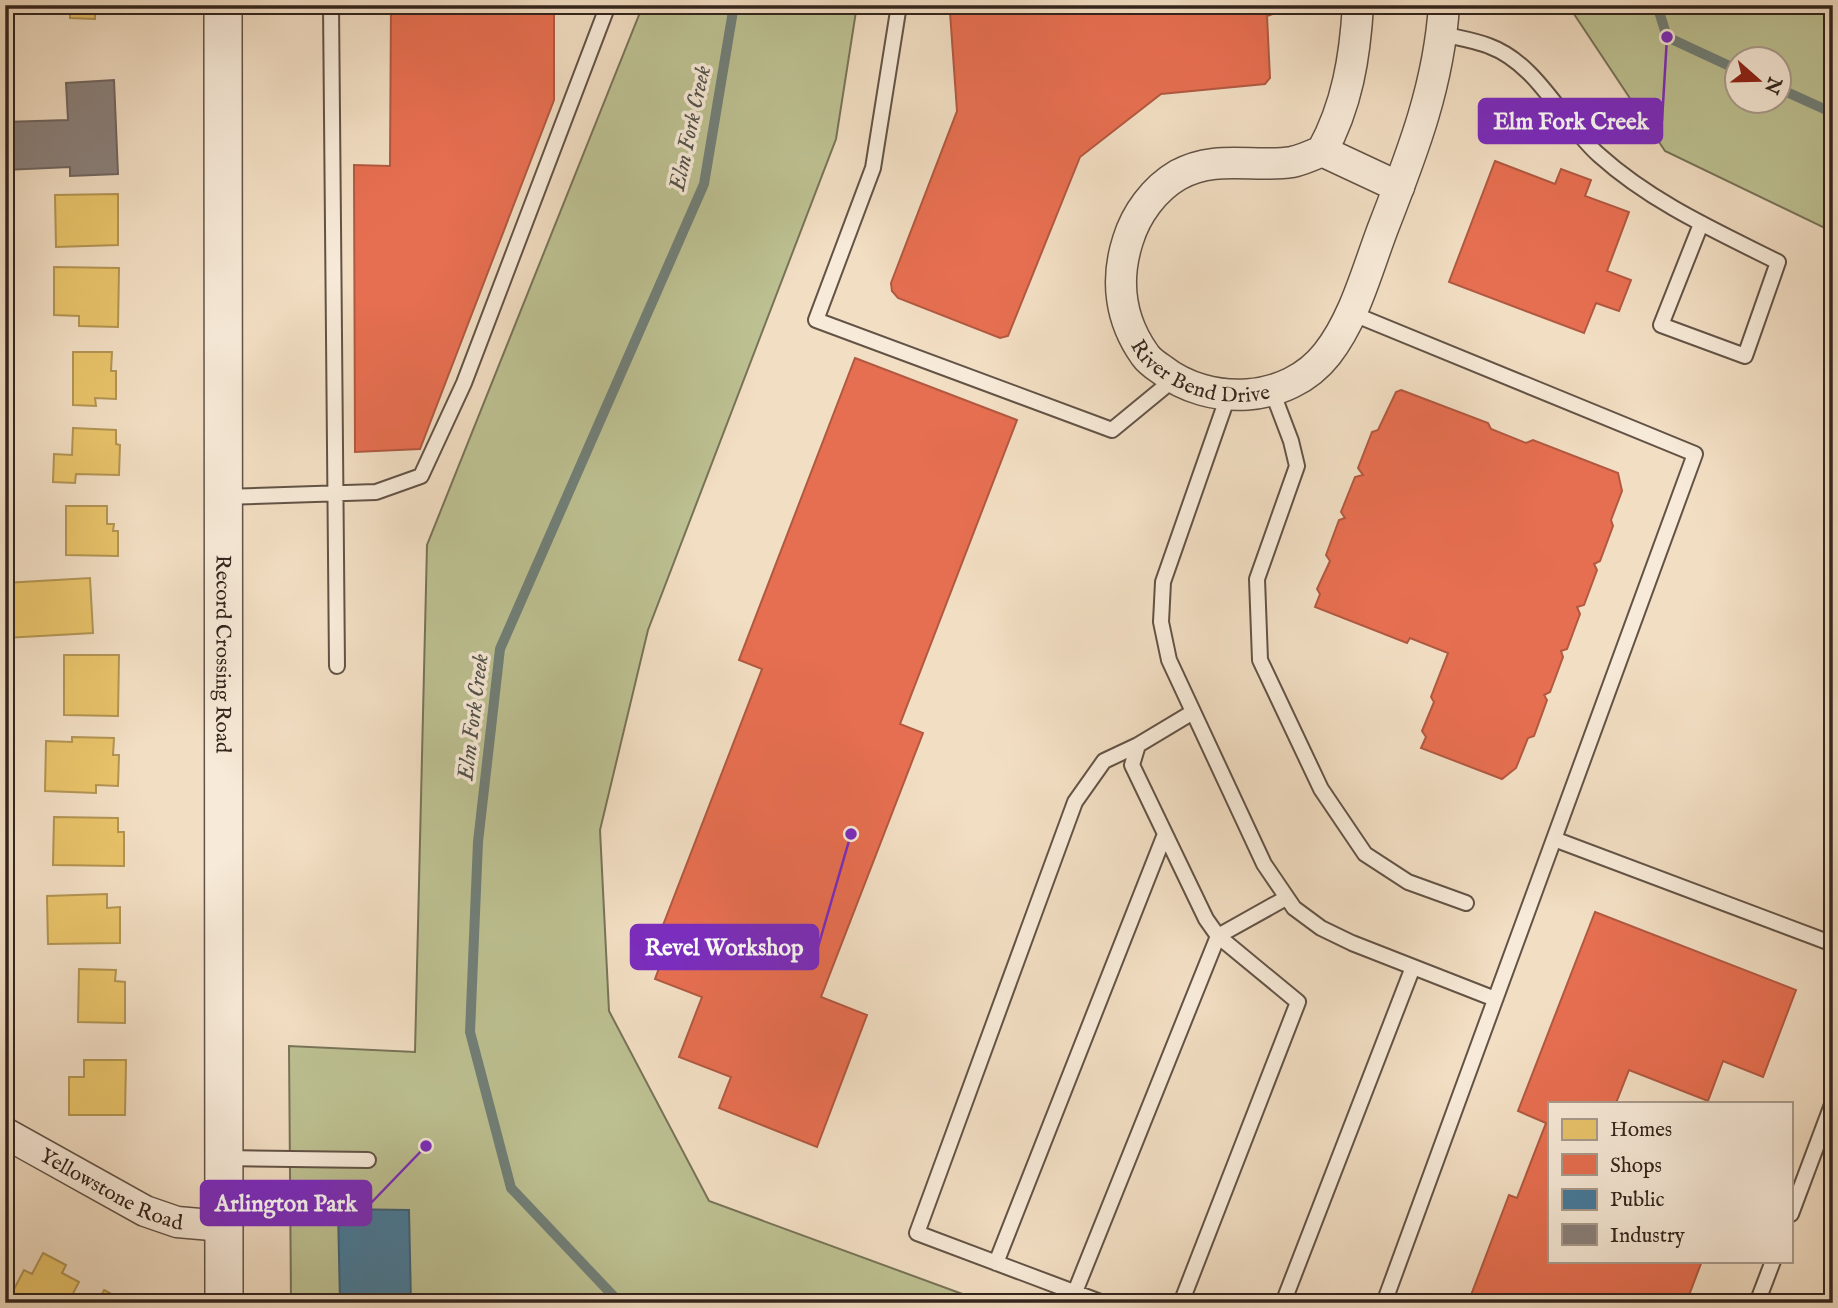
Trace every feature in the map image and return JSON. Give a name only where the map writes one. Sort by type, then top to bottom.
[{"type":"street","name":"Record Crossing Road","points":[[223,5],[223,1303]]},
{"type":"street","points":[[1358,5],[1351,69],[1340,120],[1322,151],[1399,187]]},
{"type":"street","name":"River Bend Drive","points":[[1322,151],[1292,162],[1213,163],[1179,175],[1151,196],[1132,225],[1122,258],[1119,294],[1128,325],[1146,357],[1174,379],[1228,396],[1272,391],[1297,380],[1327,355],[1350,313],[1426,116],[1443,20]]},
{"type":"street","name":"Yellowstone Road","points":[[5,1133],[145,1211],[177,1222],[223,1226]]},
{"type":"lane","points":[[331,5],[333,494],[337,666]]},
{"type":"lane","points":[[221,497],[376,492],[421,477],[464,383],[608,5]]},
{"type":"lane","points":[[899,5],[873,168],[816,320],[1112,430],[1174,379]]},
{"type":"lane","points":[[1443,20],[1519,63],[1598,155],[1684,216],[1701,224],[1779,262],[1745,356],[1661,325],[1701,224]]},
{"type":"lane","points":[[1350,313],[1695,454],[1384,1303]]},
{"type":"lane","points":[[1272,391],[1291,441],[1297,466],[1256,579],[1261,660],[1321,789],[1365,854],[1408,882],[1465,903]]},
{"type":"lane","points":[[1228,396],[1163,582],[1161,622],[1169,660],[1264,864],[1286,898],[1321,929],[1495,999]]},
{"type":"lane","points":[[1103,1303],[917,1233],[1075,802],[1104,761],[1138,745],[1193,712]]},
{"type":"lane","points":[[1138,745],[1132,765],[1206,919],[1218,936],[1298,1002],[1181,1303]]},
{"type":"lane","points":[[996,1262],[1165,834]]},
{"type":"lane","points":[[1554,839],[1833,944]]},
{"type":"lane","points":[[1075,1292],[1218,936],[1286,898]]},
{"type":"lane","points":[[1283,1303],[1413,967]]},
{"type":"lane","points":[[1792,1211],[1833,1102]]},
{"type":"lane","points":[[223,1158],[368,1160]]},
{"type":"lane","points":[[1757,1303],[1773,1262]]},
{"type":"green space","points":[[643,5],[857,5],[836,139],[648,630],[600,830],[609,1011],[709,1201],[987,1303],[291,1303],[289,1046],[415,1052],[427,545]]},
{"type":"green space","points":[[1568,5],[1833,5],[1833,232],[1665,151]]},
{"type":"building: Homes","points":[[70,5],[116,5],[116,12],[95,12],[95,19],[70,18]]},
{"type":"building: Homes","points":[[118,194],[118,245],[56,247],[55,195]]},
{"type":"building: Homes","points":[[54,267],[119,268],[118,327],[79,326],[79,316],[54,315]]},
{"type":"building: Homes","points":[[73,352],[112,352],[111,371],[116,371],[116,399],[95,398],[96,406],[73,405]]},
{"type":"building: Homes","points":[[73,428],[116,430],[116,444],[120,445],[119,475],[76,474],[75,483],[53,482],[54,454],[72,455]]},
{"type":"building: Homes","points":[[66,506],[107,506],[107,524],[114,524],[113,531],[118,531],[118,556],[66,555]]},
{"type":"building: Homes","points":[[90,578],[93,633],[5,638],[5,583]]},
{"type":"building: Homes","points":[[64,655],[119,655],[118,716],[64,715]]},
{"type":"building: Homes","points":[[72,737],[114,738],[113,755],[119,755],[118,786],[96,785],[96,793],[45,791],[46,741],[72,742]]},
{"type":"building: Homes","points":[[54,817],[118,818],[118,832],[124,832],[124,866],[53,865]]},
{"type":"building: Homes","points":[[107,894],[107,908],[120,907],[120,943],[48,944],[47,896]]},
{"type":"building: Homes","points":[[79,969],[116,970],[115,981],[125,982],[125,1023],[78,1022]]},
{"type":"building: Homes","points":[[84,1060],[126,1060],[125,1115],[69,1115],[69,1077],[84,1077]]},
{"type":"building: Homes","points":[[43,1253],[66,1265],[62,1273],[79,1282],[68,1303],[32,1303],[12,1293],[24,1270],[32,1274]]},
{"type":"building: Homes","points":[[104,1290],[128,1303],[97,1303]]},
{"type":"building: Shops","points":[[391,5],[554,5],[554,100],[420,449],[355,452],[354,165],[390,166]]},
{"type":"building: Shops","points":[[979,5],[1280,5],[1276,13],[1267,16],[1270,78],[1265,84],[1161,94],[1080,157],[1008,336],[1000,338],[898,298],[892,291],[891,283],[957,111],[950,12],[979,8]]},
{"type":"building: Shops","points":[[1495,161],[1555,184],[1561,169],[1591,180],[1585,196],[1629,212],[1607,271],[1631,280],[1619,311],[1596,303],[1584,333],[1449,282]]},
{"type":"building: Shops","points":[[855,358],[1017,420],[900,724],[923,733],[821,997],[867,1015],[817,1147],[719,1108],[731,1077],[679,1057],[702,997],[655,979],[661,963],[650,959],[762,669],[739,660]]},
{"type":"building: Shops","points":[[1401,390],[1488,423],[1491,429],[1526,443],[1533,440],[1618,473],[1622,491],[1611,520],[1613,526],[1600,561],[1594,564],[1597,570],[1584,605],[1577,607],[1580,614],[1567,649],[1561,651],[1563,657],[1550,692],[1544,695],[1547,700],[1534,736],[1528,738],[1516,768],[1502,779],[1421,748],[1426,737],[1422,731],[1434,702],[1431,697],[1448,653],[1410,638],[1407,643],[1315,607],[1320,594],[1317,589],[1330,561],[1326,555],[1339,520],[1345,518],[1341,512],[1355,477],[1363,475],[1358,468],[1372,432],[1378,430],[1396,392]]},
{"type":"building: Shops","points":[[1595,912],[1796,990],[1763,1077],[1723,1061],[1708,1101],[1629,1070],[1616,1102],[1548,1102],[1548,1262],[1702,1262],[1686,1303],[1468,1303],[1509,1195],[1517,1198],[1546,1123],[1518,1111]]},
{"type":"building: Public","points":[[338,1209],[409,1210],[411,1303],[340,1303]]},
{"type":"building: Industry","points":[[114,80],[118,174],[70,176],[70,167],[5,170],[5,122],[68,120],[66,83]]},
{"type":"waterway","name":"Elm Fork Creek","points":[[620,1303],[511,1188],[470,1032],[478,842],[500,649],[704,184],[734,5]]},
{"type":"waterway","name":"Elm Fork Creek","points":[[1657,5],[1667,37],[1722,63]]},
{"type":"waterway","name":"Elm Fork Creek","points":[[1792,94],[1833,113]]},
{"type":"place","name":"Elm Fork Creek","points":[[1667,37]]},
{"type":"place","name":"Revel Workshop","points":[[851,834]]},
{"type":"place","name":"Arlington Park","points":[[426,1146]]}]
